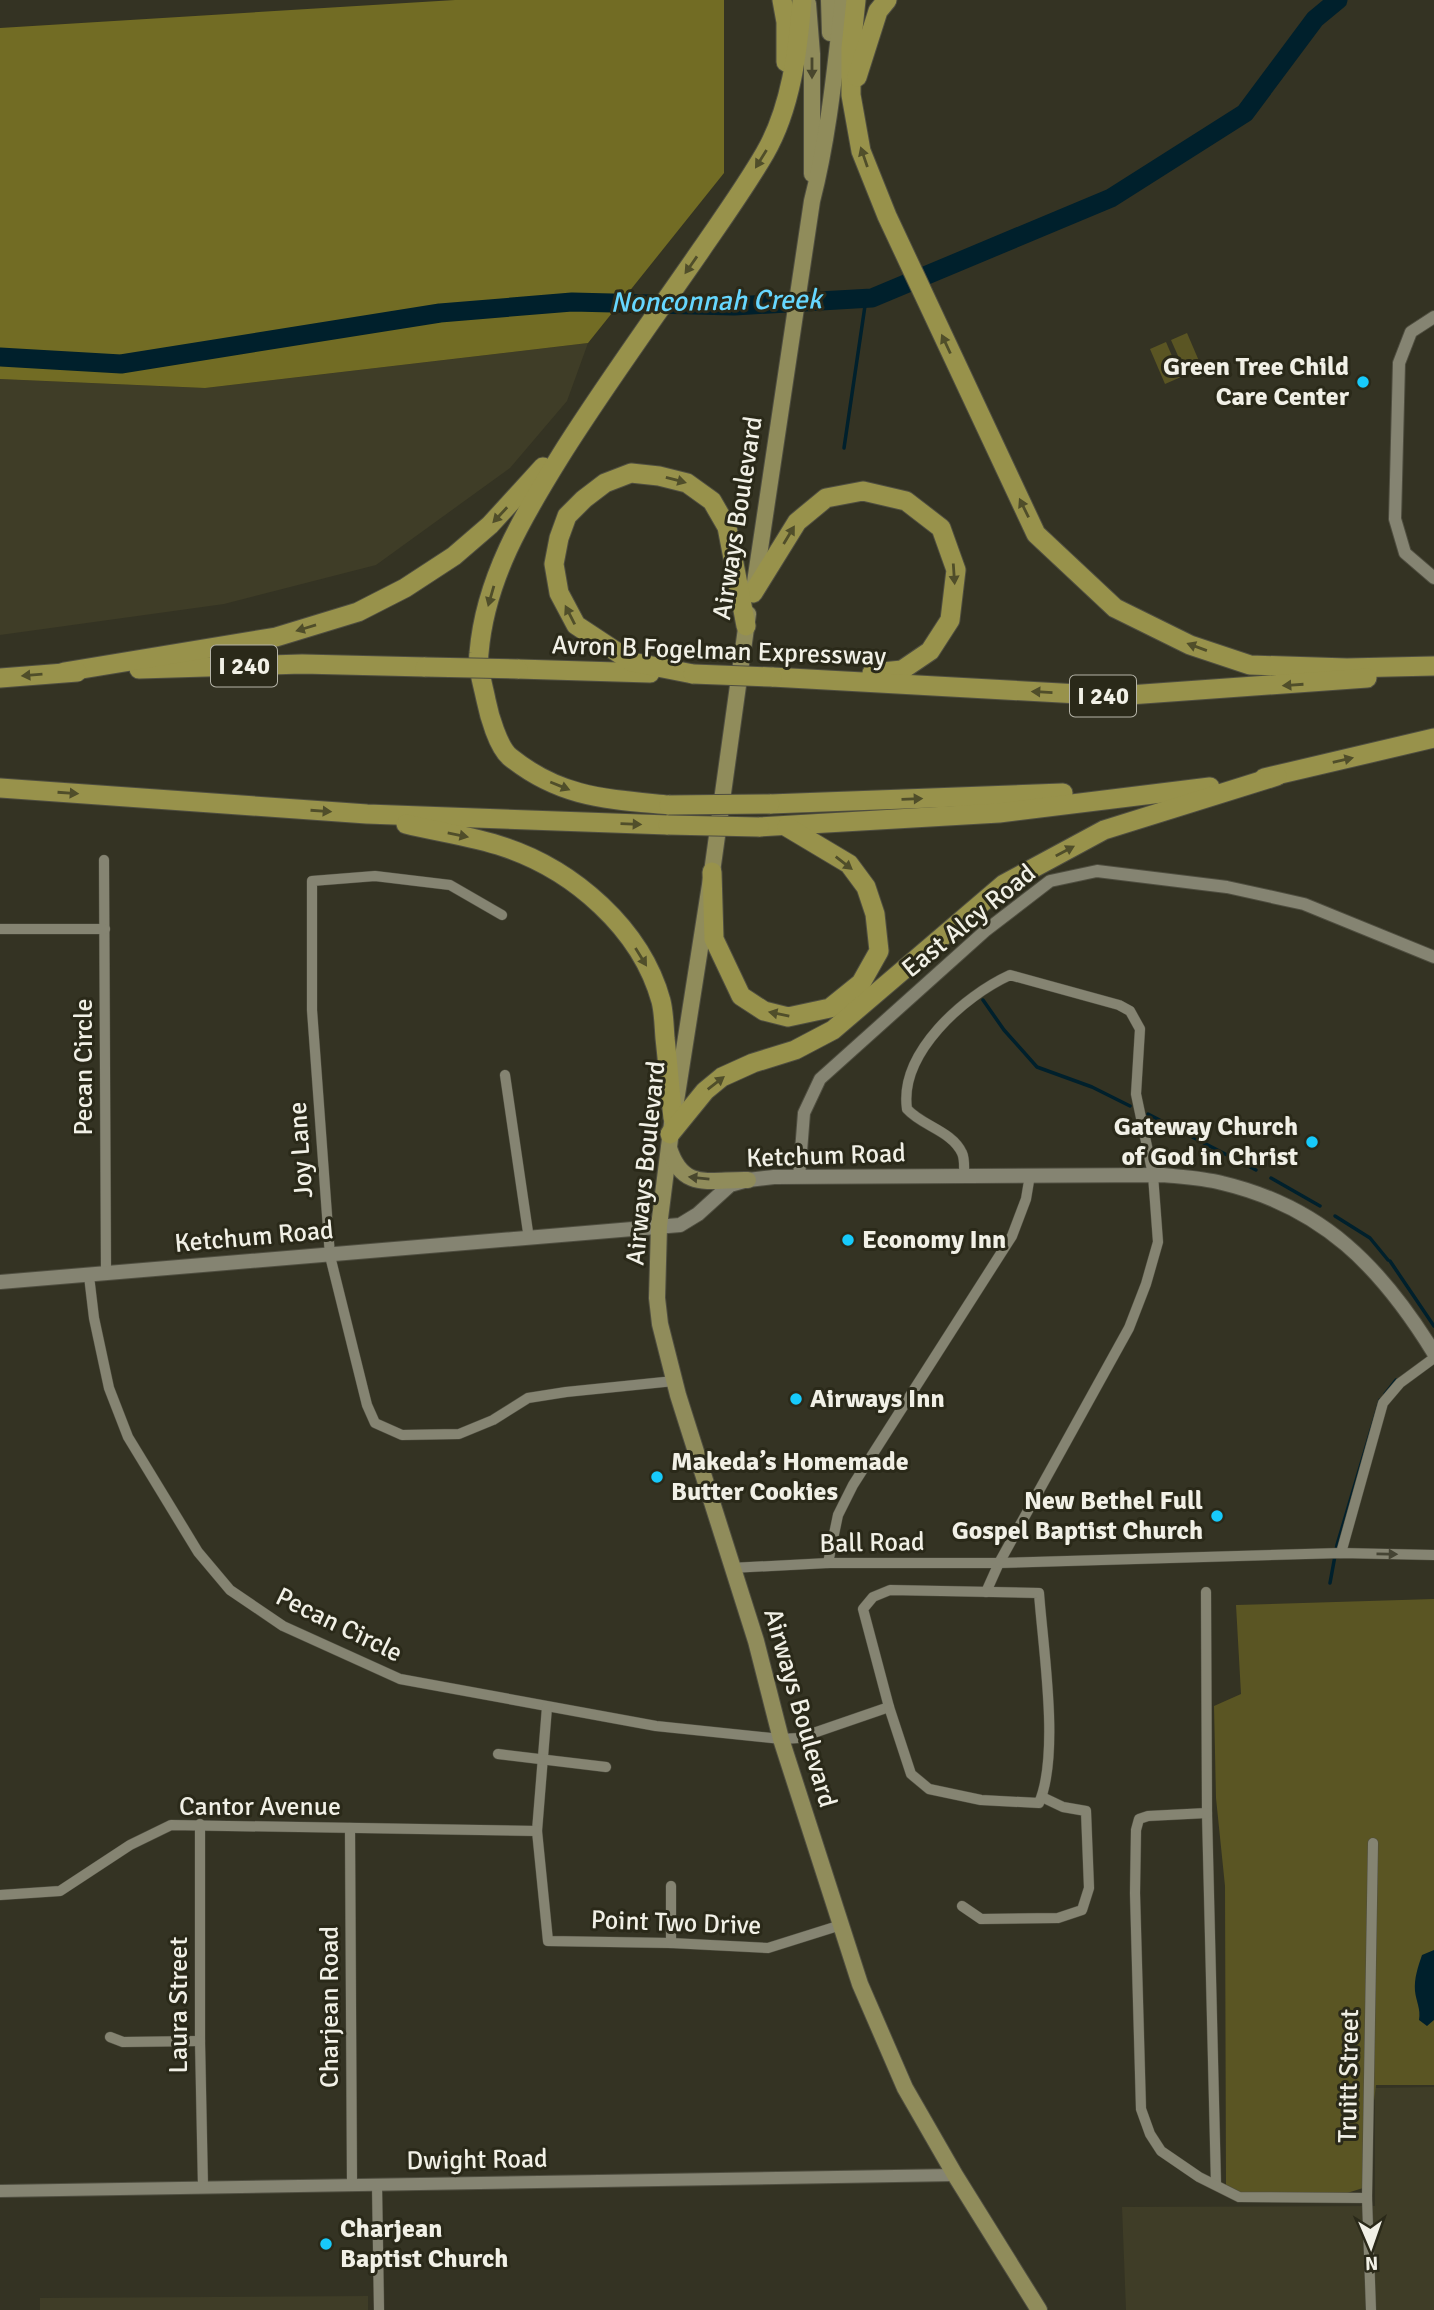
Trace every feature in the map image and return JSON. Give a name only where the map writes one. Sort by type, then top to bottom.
[{"type":"highway","points":[[782,0],[786,22],[785,105]]},
{"type":"highway","points":[[802,0],[799,40],[785,105],[766,152],[583,421],[508,544],[492,589],[478,656],[490,719],[508,755],[555,786],[598,799],[668,805],[1065,793],[1145,794]]},
{"type":"highway","points":[[856,0],[851,48],[851,95],[861,151],[887,216],[1036,534],[1115,608],[1190,645],[1250,665],[1434,668]]},
{"type":"highway","points":[[851,95],[878,11],[887,0]]},
{"type":"highway","points":[[64,672],[276,637],[358,612],[405,588],[454,556],[505,510],[583,421]]},
{"type":"highway","points":[[693,674],[632,662],[576,625],[559,593],[555,564],[559,538],[567,516],[584,499],[605,483],[631,473],[687,483],[712,501],[727,527],[746,626]]},
{"type":"highway","points":[[753,593],[797,522],[826,498],[863,491],[906,501],[941,528],[956,570],[954,597],[950,620],[930,651],[902,670],[812,679]]},
{"type":"highway","name":"Avron B Fogelman Expressway","points":[[0,678],[64,672],[302,664],[772,677],[1115,696],[1342,682],[1434,668]]},
{"type":"highway","points":[[670,1132],[705,1091],[722,1077],[753,1063],[795,1050],[833,1030],[1004,884],[1104,830],[1277,776],[1434,738]]},
{"type":"highway","points":[[0,788],[367,814],[787,827],[999,813],[1277,776]]},
{"type":"highway","points":[[367,814],[428,830],[466,836],[530,857],[588,894],[611,917],[630,939],[649,970],[661,1003],[670,1132]]},
{"type":"highway","points":[[712,873],[714,939],[741,996],[764,1011],[788,1017],[830,1008],[861,983],[879,951],[876,914],[866,887],[849,864],[787,827]]},
{"type":"main road","points":[[808,0],[812,54],[812,201]]},
{"type":"main road","points":[[829,0],[830,116]]},
{"type":"main road","name":"Airways Boulevard","points":[[843,0],[830,116],[809,219],[746,626],[712,873],[670,1132],[659,1226],[659,1315],[674,1381],[756,1641],[780,1738],[860,1984],[905,2088],[955,2175],[1039,2310]]},
{"type":"main road","points":[[670,1132],[680,1172],[693,1180],[748,1180]]},
{"type":"main road","name":"Ketchum Road","points":[[0,1282],[680,1225],[698,1214],[730,1185],[748,1180],[799,1177],[1153,1175],[1221,1182],[1272,1199],[1339,1237],[1372,1267],[1414,1320],[1434,1355]]},
{"type":"street","points":[[1434,317],[1411,332],[1399,363],[1395,519],[1405,553],[1434,578]]},
{"type":"street","name":"Pecan Circle","points":[[104,860],[106,1274]]},
{"type":"street","name":"East Alcy Road","points":[[799,1177],[804,1113],[820,1079],[985,931],[1050,881],[1097,871],[1227,887],[1304,904],[1434,957]]},
{"type":"street","name":"Joy Lane","points":[[502,915],[450,885],[375,876],[312,881],[312,1010],[330,1256],[367,1405],[375,1423],[402,1435],[460,1434],[494,1420],[528,1398],[674,1381]]},
{"type":"street","points":[[0,929],[105,929]]},
{"type":"street","points":[[964,1176],[964,1156],[961,1150],[945,1135],[907,1109],[913,1070],[922,1049],[957,1010],[1010,975],[1119,1005],[1130,1011],[1140,1029],[1136,1094],[1153,1175],[1158,1242],[1133,1317],[999,1563],[986,1592]]},
{"type":"street","points":[[505,1075],[529,1239]]},
{"type":"street","points":[[828,1563],[838,1515],[853,1485],[1012,1236],[1026,1199],[1030,1175]]},
{"type":"street","name":"Pecan Circle","points":[[89,1276],[94,1318],[109,1388],[128,1437],[198,1552],[230,1590],[283,1626],[400,1679],[656,1726],[799,1738],[889,1707]]},
{"type":"street","points":[[1335,1553],[1383,1403],[1400,1383],[1434,1355]]},
{"type":"street","name":"Ball Road","points":[[731,1568],[828,1563],[999,1563],[1335,1553],[1434,1555]]},
{"type":"street","points":[[890,1590],[986,1592],[1040,1593],[1049,1740],[1039,1804],[981,1800],[929,1789],[911,1774],[889,1707],[863,1609],[873,1597],[890,1590]]},
{"type":"street","points":[[1206,1592],[1207,1813],[1216,2184]]},
{"type":"street","points":[[537,1832],[547,1707]]},
{"type":"street","points":[[498,1754],[606,1767]]},
{"type":"street","points":[[962,1906],[981,1919],[1058,1918],[1082,1910],[1089,1888],[1086,1811],[1063,1807],[1042,1797]]},
{"type":"street","points":[[1207,1813],[1139,1819],[1136,1830],[1135,1893],[1141,2109],[1150,2134],[1161,2151],[1199,2178],[1240,2197],[1367,2198]]},
{"type":"street","name":"Laura Street","points":[[200,1824],[203,2187]]},
{"type":"street","name":"Cantor Avenue","points":[[0,1895],[60,1891],[130,1845],[171,1825],[537,1832]]},
{"type":"street","name":"Charjean Road","points":[[350,1828],[352,2185]]},
{"type":"street","name":"Point Two Drive","points":[[537,1832],[548,1941],[671,1942],[768,1948],[841,1925]]},
{"type":"street","name":"Truitt Street","points":[[1371,2310],[1367,2198],[1373,1843]]},
{"type":"street","points":[[671,1886],[671,1942]]},
{"type":"street","points":[[110,2037],[123,2042],[200,2041]]},
{"type":"street","name":"Dwight Road","points":[[0,2191],[955,2175]]},
{"type":"street","points":[[377,2184],[379,2310]]},
{"type":"shaded area","points":[[455,0],[724,0],[724,173],[588,343],[205,388],[0,379],[0,28]]},
{"type":"shaded area","points":[[1187,333],[1202,368],[1186,374],[1171,340]]},
{"type":"shaded area","points":[[1166,342],[1181,377],[1165,384],[1150,349]]},
{"type":"shaded area","points":[[588,343],[567,401],[510,468],[376,565],[224,604],[0,635],[0,379],[205,388]]},
{"type":"shaded area","points":[[1434,1599],[1434,2085],[1376,2085],[1363,2188],[1347,2193],[1241,2193],[1226,2186],[1225,1886],[1216,1798],[1214,1706],[1241,1694],[1236,1605]]},
{"type":"shaded area","points":[[1434,2087],[1434,2310],[1126,2310],[1122,2207],[1375,2206],[1375,2088]]},
{"type":"shaded area","points":[[368,2296],[368,2310],[40,2310],[40,2298]]},
{"type":"water","points":[[1434,1950],[1434,2020],[1427,2026],[1419,2020],[1415,1982],[1422,1955]]},
{"type":"waterway","name":"Nonconnah Creek","points":[[0,357],[121,364],[440,313],[572,302],[734,306],[872,298],[1111,198],[1245,113],[1315,19],[1338,0]]},
{"type":"waterway","points":[[844,448],[866,299]]},
{"type":"waterway","points":[[983,1000],[1004,1030],[1037,1067],[1092,1087],[1130,1106]]},
{"type":"waterway","points":[[1148,1114],[1256,1170]]},
{"type":"waterway","points":[[1271,1178],[1320,1206]]},
{"type":"waterway","points":[[1335,1216],[1370,1238],[1388,1260]]},
{"type":"waterway","points":[[1390,1261],[1434,1326]]},
{"type":"waterway","points":[[1385,1394],[1396,1380]]},
{"type":"waterway","points":[[1330,1583],[1337,1545],[1380,1400]]},
{"type":"place","name":"Green Tree Child Care Center","points":[[1363,382]]},
{"type":"place","name":"Gateway Church of God in Christ","points":[[1312,1142]]},
{"type":"place","name":"Economy Inn","points":[[848,1240]]},
{"type":"place","name":"Airways Inn","points":[[796,1399]]},
{"type":"place","name":"Makeda’s Homemade Butter Cookies","points":[[657,1477]]},
{"type":"place","name":"New Bethel Full Gospel Baptist Church","points":[[1217,1516]]},
{"type":"place","name":"Charjean Baptist Church","points":[[326,2244]]}]
